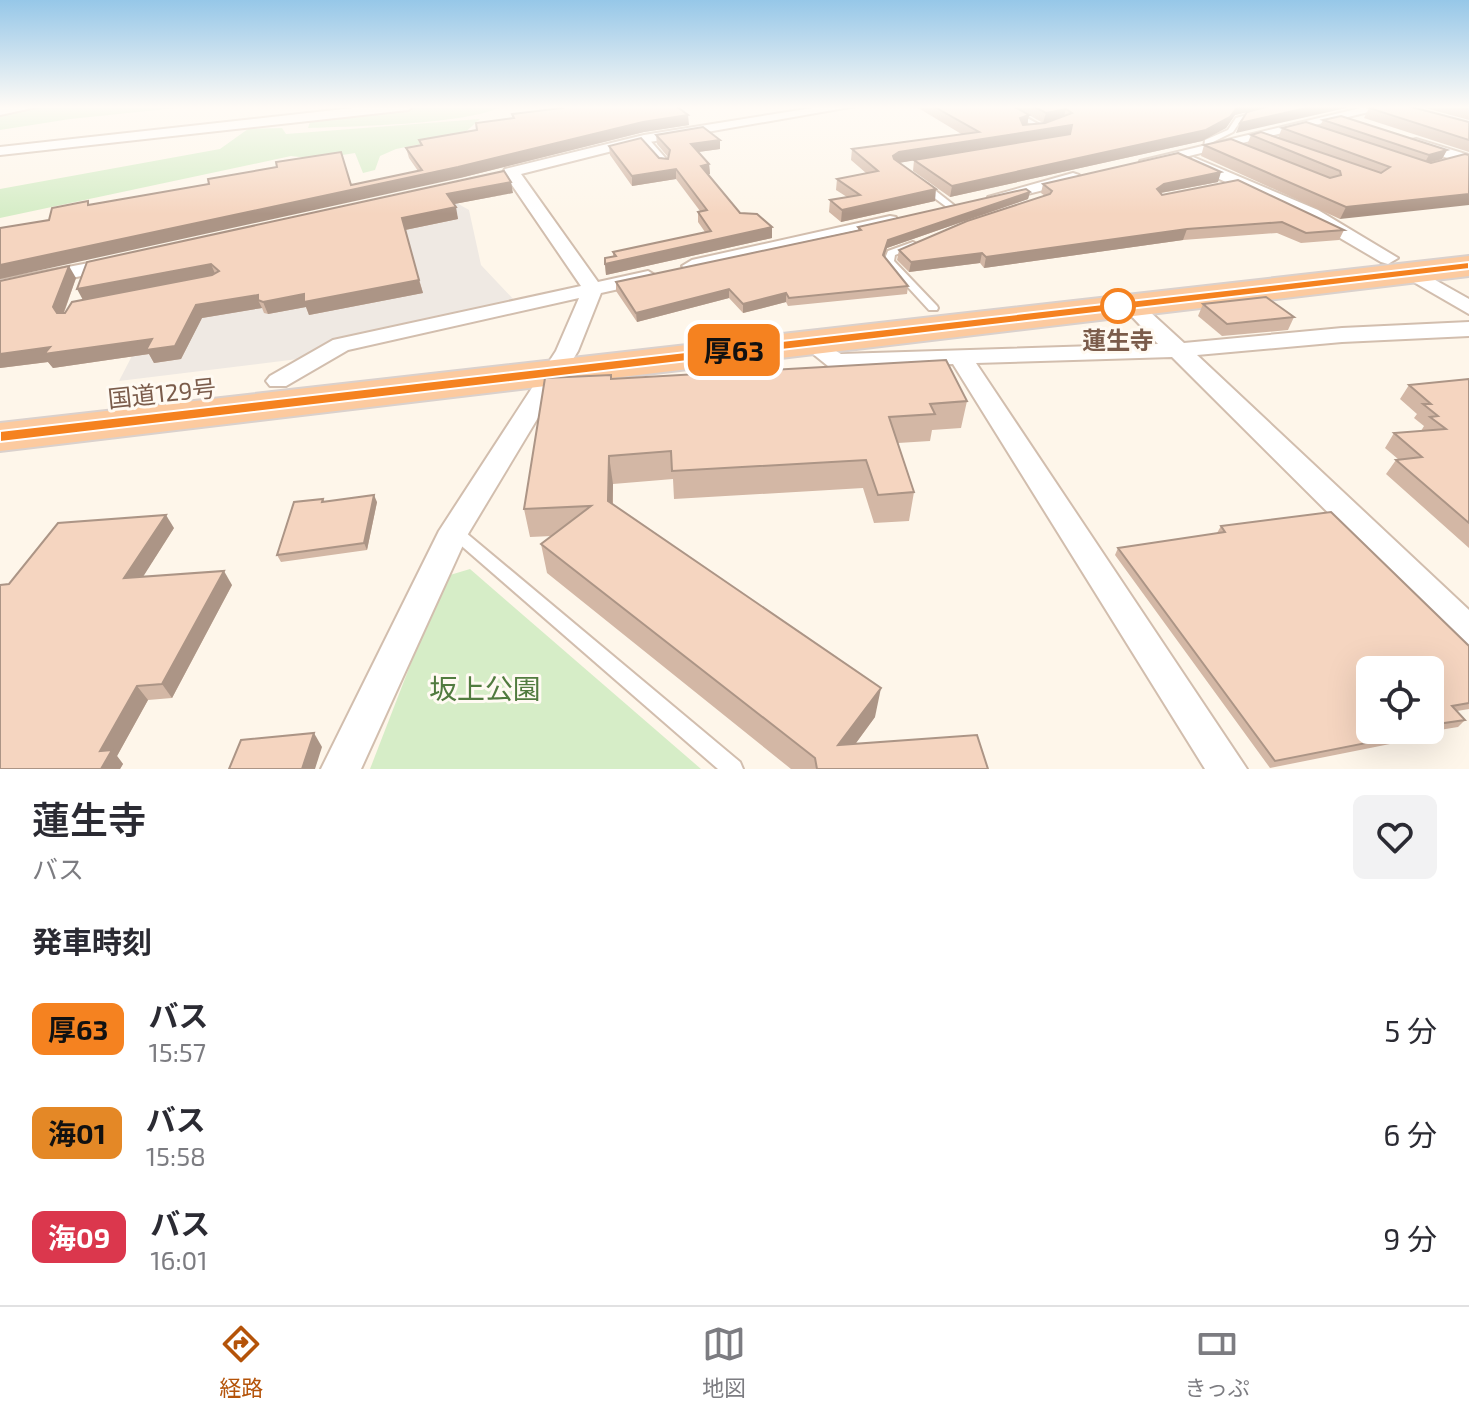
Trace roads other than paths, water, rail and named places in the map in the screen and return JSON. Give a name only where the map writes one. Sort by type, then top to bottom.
[{"type":"highway","name":"国道129号","points":[[0,413],[278,381],[808,341],[1131,305],[1400,265],[1469,249]]},
{"type":"highway","name":"国道129号","points":[[0,437],[933,308],[1400,265],[1469,266]]},
{"type":"street","points":[[0,151],[83,142]]},
{"type":"street","points":[[492,178],[632,142]]},
{"type":"street","points":[[1123,166],[1234,142]]},
{"type":"street","points":[[1412,142],[1461,160]]},
{"type":"street","points":[[1176,154],[1234,184],[1312,214],[1469,308]]},
{"type":"street","points":[[511,172],[593,289]]},
{"type":"street","points":[[278,381],[341,345],[1097,172]]},
{"type":"street","points":[[0,286],[85,276],[136,259]]},
{"type":"street","points":[[341,769],[454,531],[559,361],[593,289]]},
{"type":"street","points":[[1131,305],[1469,631]]},
{"type":"street","points":[[808,341],[836,361],[1181,350],[1342,335],[1469,329]]},
{"type":"street","points":[[961,358],[1227,769]]},
{"type":"lane","points":[[647,142],[665,163]]},
{"type":"lane","points":[[1207,147],[1208,142]]},
{"type":"lane","points":[[1226,143],[1240,148]]},
{"type":"lane","points":[[919,183],[966,203]]},
{"type":"lane","points":[[1025,190],[1043,201]]},
{"type":"lane","points":[[919,242],[891,253],[889,261],[933,308]]},
{"type":"lane","points":[[454,531],[733,769]]},
{"type":"place","name":"蓮生寺","points":[[1118,306]]},
{"type":"park label","name":"坂上公園","points":[[485,689]]}]
